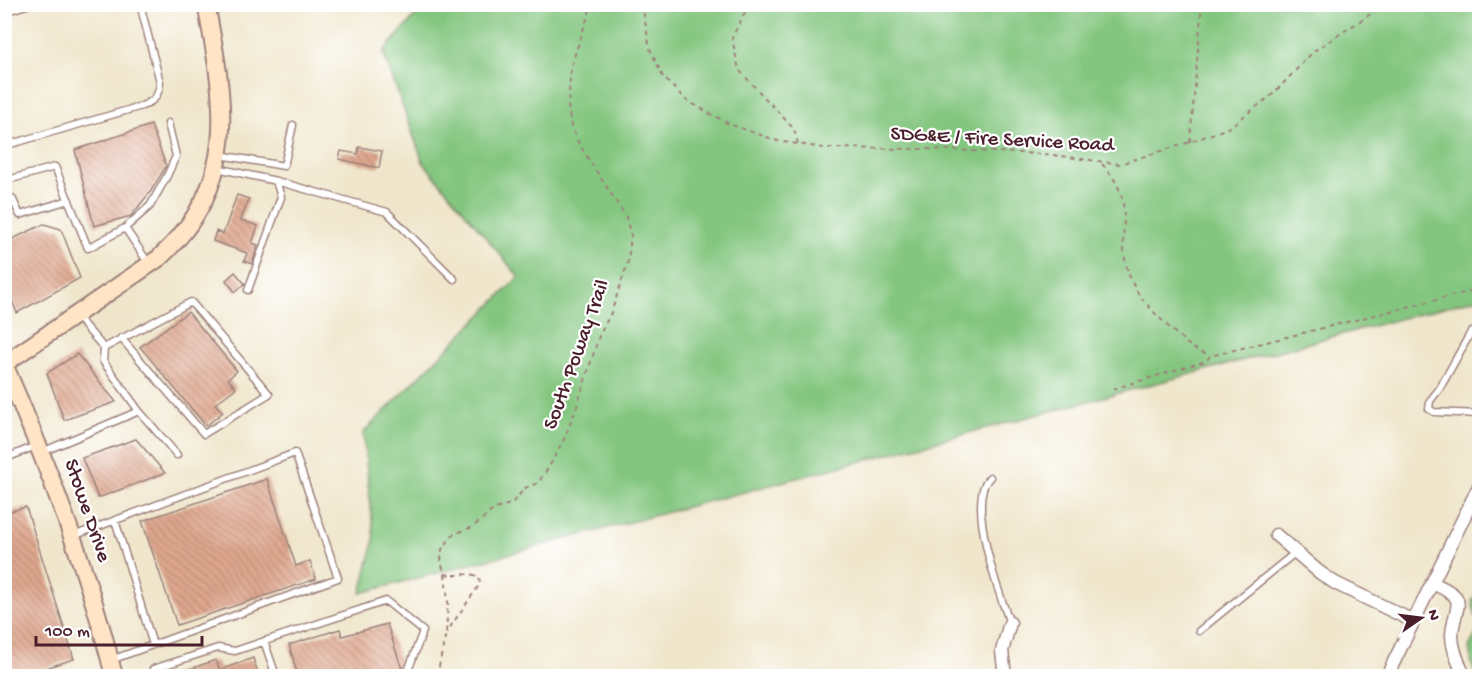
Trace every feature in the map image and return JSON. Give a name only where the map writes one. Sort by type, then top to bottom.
[{"type":"street","points":[[5,364],[150,265],[174,245],[200,211],[218,161],[222,108],[206,4]]},
{"type":"street","name":"Stowe Drive","points":[[5,364],[72,536],[112,668]]},
{"type":"street","points":[[1387,676],[1479,484]]},
{"type":"street","points":[[1276,535],[1335,583],[1413,621]]},
{"type":"street","points":[[1432,583],[1450,591],[1457,599],[1458,610],[1452,644],[1464,676]]},
{"type":"street","points":[[1005,676],[1002,651],[1010,623]]},
{"type":"lane","points":[[4,12],[30,4]]},
{"type":"lane","points":[[4,146],[153,101],[159,93],[160,82],[140,4]]},
{"type":"lane","points":[[4,181],[55,167],[88,248],[125,228],[150,206],[176,156],[168,123]]},
{"type":"lane","points":[[218,161],[284,166],[293,125]]},
{"type":"lane","points":[[218,161],[276,181],[387,212],[454,279]]},
{"type":"lane","points":[[248,290],[281,197],[276,181]]},
{"type":"lane","points":[[4,201],[12,198],[20,215],[69,200]]},
{"type":"lane","points":[[125,228],[150,265]]},
{"type":"lane","points":[[104,348],[121,338],[191,302],[269,394],[204,434],[121,338]]},
{"type":"lane","points":[[76,315],[104,348],[102,361],[139,411],[177,455]]},
{"type":"lane","points":[[1471,332],[1440,388],[1430,401],[1430,409],[1434,412],[1479,414]]},
{"type":"lane","points":[[4,459],[40,449],[139,411]]},
{"type":"lane","points":[[72,536],[295,453],[338,578],[153,645],[112,668]]},
{"type":"lane","points":[[990,477],[984,482],[981,521],[998,594],[1010,623]]},
{"type":"lane","points":[[115,520],[153,645]]},
{"type":"lane","points":[[1199,631],[1296,552]]},
{"type":"lane","points":[[155,676],[153,669],[218,648],[235,651],[386,601],[423,631],[406,676]]},
{"type":"lane","points":[[264,641],[276,676]]},
{"type":"path","name":"South Poway Trail","points":[[437,676],[446,633],[448,601],[446,574],[441,562],[442,549],[454,534],[473,526],[493,510],[512,503],[525,488],[538,483],[549,467],[565,437],[577,406],[599,336],[611,313],[628,262],[631,236],[626,217],[579,144],[571,126],[568,106],[571,66],[592,4]]},
{"type":"path","name":"SDG&E / Fire Service Road","points":[[642,4],[650,49],[663,77],[686,100],[729,124],[778,141],[824,148],[1045,154],[1120,164],[1228,128],[1272,95],[1314,51],[1386,4]]},
{"type":"path","points":[[749,4],[732,38],[739,70],[794,129],[798,144]]},
{"type":"path","points":[[1190,142],[1202,4]]},
{"type":"path","name":"SDG&E / Fire Service Road","points":[[1102,164],[1121,191],[1125,213],[1125,257],[1130,278],[1139,295],[1192,347],[1210,356]]},
{"type":"path","points":[[1113,389],[1206,361],[1210,356],[1479,289]]},
{"type":"path","points":[[446,574],[455,576],[472,573],[479,577],[480,584],[446,633]]},
{"type":"green space","points":[[426,4],[1479,5],[1479,298],[361,593],[374,540],[363,433],[519,277],[423,162],[383,52]]},
{"type":"green space","points":[[1479,587],[1480,676],[1476,676],[1469,647],[1479,629],[1472,601]]},
{"type":"building","points":[[151,125],[166,166],[151,191],[131,216],[94,226],[75,150]]},
{"type":"building","points":[[359,147],[382,151],[379,168],[339,159],[341,151],[358,154]]},
{"type":"building","points":[[237,195],[249,199],[241,220],[258,226],[252,243],[258,245],[252,264],[244,261],[247,253],[213,241],[216,231],[223,234]]},
{"type":"building","points":[[44,224],[61,229],[80,278],[17,313],[4,282],[4,243]]},
{"type":"building","points":[[235,272],[245,284],[235,292],[226,280]]},
{"type":"building","points":[[188,312],[237,371],[228,379],[236,388],[215,404],[223,412],[206,426],[140,347]]},
{"type":"building","points":[[77,354],[116,402],[64,420],[47,373]]},
{"type":"building","points":[[136,439],[165,473],[98,498],[82,458]]},
{"type":"building","points":[[267,479],[296,566],[310,561],[316,579],[177,625],[142,521]]},
{"type":"building","points":[[26,507],[74,659],[20,676],[4,676],[4,513]]},
{"type":"building","points":[[387,624],[402,669],[399,676],[298,676],[289,645],[340,629],[342,636]]},
{"type":"building","points":[[253,658],[259,676],[172,676],[216,660],[220,670]]}]
